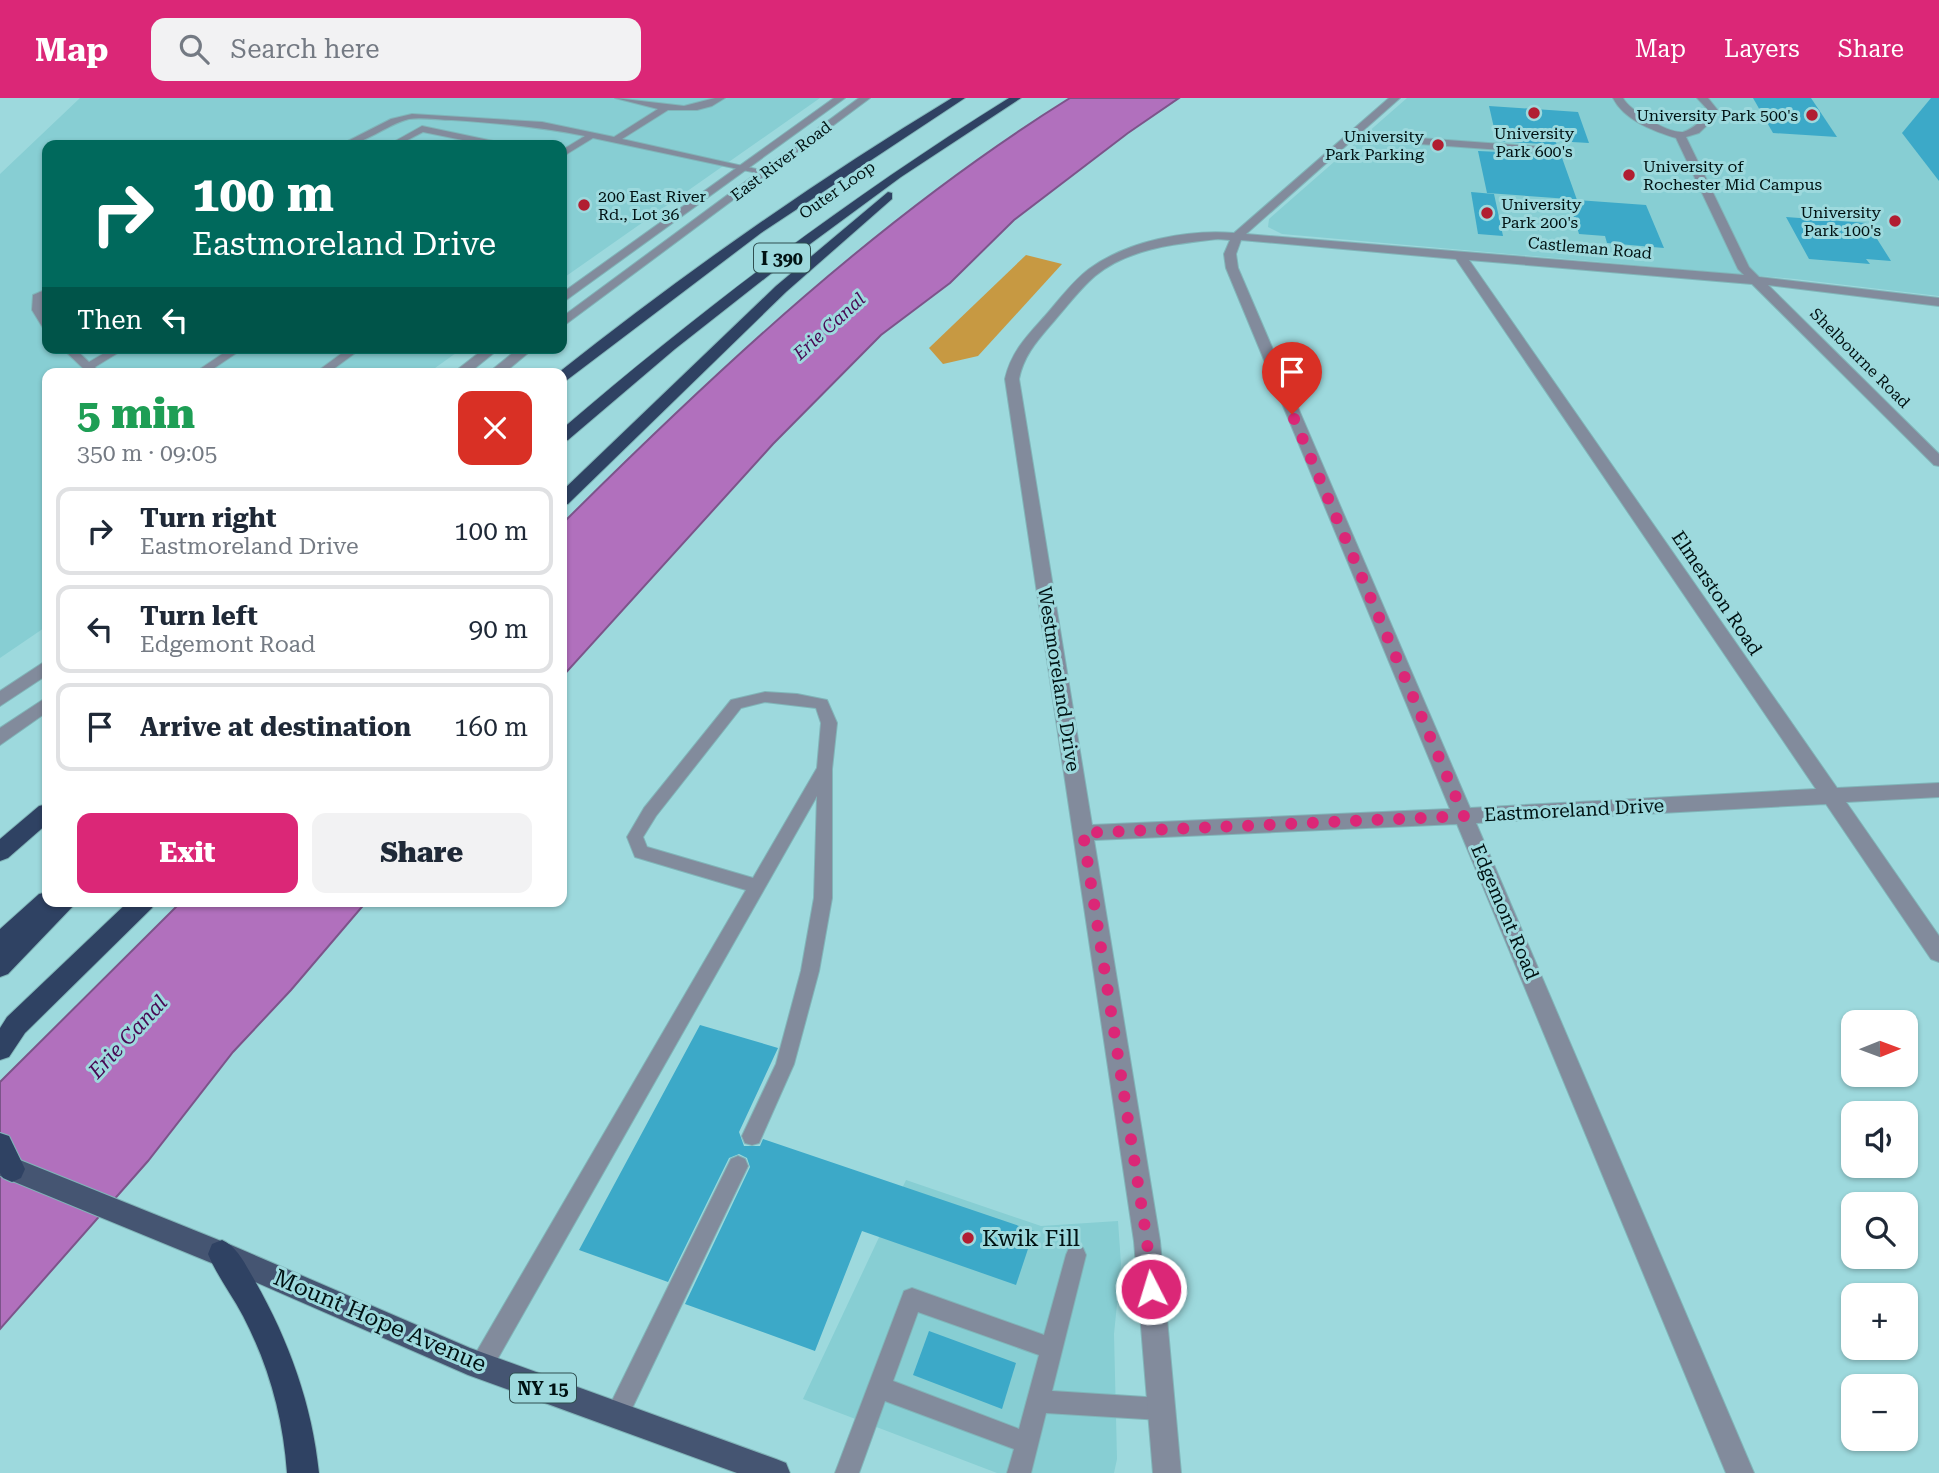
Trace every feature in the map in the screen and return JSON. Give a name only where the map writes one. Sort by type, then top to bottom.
[{"type":"highway","points":[[590,355],[657,295],[740,229],[933,98]]},
{"type":"highway","name":"Outer Loop","points":[[567,373],[790,207],[960,98]]},
{"type":"highway","name":"Outer Loop","points":[[567,433],[778,261],[883,185],[1016,98]]},
{"type":"highway","points":[[567,495],[781,289],[963,131]]},
{"type":"highway","points":[[0,852],[42,816]]},
{"type":"highway","points":[[0,943],[42,905]]},
{"type":"highway","points":[[0,967],[61,907]]},
{"type":"highway","points":[[0,1049],[16,1025],[139,907]]},
{"type":"highway","points":[[0,1145],[6,1167]]},
{"type":"highway","points":[[222,1254],[259,1315],[276,1355],[290,1399],[303,1473]]},
{"type":"main road","name":"NY 15","points":[[6,1167],[222,1254]]},
{"type":"main road","name":"Mount Hope Avenue","points":[[222,1254],[481,1366],[776,1473]]},
{"type":"street","name":"East River Road","points":[[567,295],[840,98]]},
{"type":"street","name":"East River Road","points":[[567,319],[865,98]]},
{"type":"street","points":[[1237,236],[1395,98]]},
{"type":"street","points":[[1618,98],[1623,108],[1659,129],[1680,136],[1695,131],[1714,113],[1712,105],[1702,98]]},
{"type":"street","name":"Shelbourne Road","points":[[1680,136],[1744,269],[1939,463]]},
{"type":"street","name":"Castleman Road","points":[[1237,236],[1754,280],[1939,302]]},
{"type":"street","name":"Edgemont Road","points":[[1237,236],[1230,254],[1239,289],[1740,1473]]},
{"type":"street","name":"Westmoreland Drive","points":[[1167,1473],[1147,1241],[1012,379],[1015,362],[1025,345],[1089,275],[1110,261],[1170,242],[1237,236]]},
{"type":"street","name":"Elmerston Road","points":[[1461,255],[1939,953]]},
{"type":"street","points":[[467,368],[486,354]]},
{"type":"street","points":[[502,368],[520,354]]},
{"type":"street","points":[[0,701],[42,670]]},
{"type":"street","points":[[0,737],[42,707]]},
{"type":"street","name":"Eastmoreland Drive","points":[[1083,833],[1464,816],[1939,790]]},
{"type":"lane","points":[[619,98],[666,107],[700,108],[721,98]]},
{"type":"lane","points":[[617,139],[681,98]]},
{"type":"lane","points":[[354,140],[394,121],[412,116],[495,120],[542,125],[617,139],[766,172]]},
{"type":"lane","points":[[401,140],[422,129],[474,140]]},
{"type":"lane","points":[[1354,133],[1378,138],[1558,151]]},
{"type":"lane","points":[[567,151],[593,135]]},
{"type":"lane","points":[[42,295],[37,298],[37,310],[42,318]]},
{"type":"lane","points":[[74,354],[90,368]]},
{"type":"lane","points":[[95,368],[113,354]]},
{"type":"lane","points":[[207,368],[229,354]]},
{"type":"lane","points":[[327,368],[348,354]]},
{"type":"lane","points":[[752,1136],[785,1064],[810,971],[823,898],[825,768],[830,723],[822,704],[765,696],[736,704],[650,812],[635,837],[641,852],[756,886]]},
{"type":"lane","points":[[481,1366],[825,768]]},
{"type":"lane","points":[[617,1415],[738,1166]]},
{"type":"lane","points":[[1018,1473],[1076,1255]]},
{"type":"lane","points":[[847,1473],[912,1298],[1053,1349]]},
{"type":"lane","points":[[879,1387],[1027,1443]]},
{"type":"lane","points":[[1038,1401],[1161,1409]]},
{"type":"shaded area","points":[[80,98],[820,98],[567,275],[567,140],[42,140],[42,354],[455,354],[435,368],[42,368],[42,629],[0,658],[0,174]]},
{"type":"shaded area","name":"University of Rochester Mid Campus","points":[[1407,98],[1939,98],[1939,296],[1795,279],[1282,234],[1268,227],[1269,219]]},
{"type":"shaded area","points":[[1026,255],[1062,264],[978,356],[943,364],[929,348]]},
{"type":"shaded area","points":[[906,1180],[1041,1226],[1118,1221],[1121,1264],[1114,1334],[1117,1459],[1114,1473],[997,1473],[803,1399]]},
{"type":"water","name":"Erie Canal","points":[[1070,98],[1179,98],[1128,133],[1014,220],[950,283],[881,335],[773,444],[567,671],[567,519],[681,408],[804,297],[933,192]]},
{"type":"water","name":"Erie Canal","points":[[176,907],[362,907],[291,990],[233,1052],[148,1161],[0,1329],[0,1082]]},
{"type":"building","points":[[1753,98],[1811,98],[1837,137],[1773,133]]},
{"type":"building","points":[[1931,98],[1939,98],[1939,181],[1902,133]]},
{"type":"building","points":[[1489,106],[1578,112],[1589,143],[1555,141],[1557,145],[1497,141]]},
{"type":"building","points":[[1478,151],[1561,155],[1577,200],[1646,205],[1664,248],[1607,243],[1605,236],[1579,234],[1569,199],[1487,193]]},
{"type":"building","name":"University Park 200's","points":[[1471,192],[1494,194],[1503,236],[1478,234]]},
{"type":"building","points":[[1786,217],[1867,223],[1891,261],[1866,259],[1870,264],[1809,259]]},
{"type":"building","points":[[700,1025],[778,1048],[739,1132],[744,1146],[760,1146],[763,1139],[1034,1231],[1016,1285],[862,1231],[815,1351],[685,1304],[750,1167],[747,1158],[739,1154],[729,1158],[668,1282],[579,1250]]},
{"type":"building","points":[[929,1331],[1016,1363],[1002,1409],[913,1375]]},
{"type":"place","name":"University Park 600's","points":[[1534,113]]},
{"type":"place","name":"University Park 500's","points":[[1812,115]]},
{"type":"place","name":"University Park Parking","points":[[1438,145]]},
{"type":"place","name":"University of Rochester Mid Campus","points":[[1629,175]]},
{"type":"place","name":"200 East River Rd., Lot 36","points":[[584,205]]},
{"type":"place","name":"University Park 200's","points":[[1487,213]]},
{"type":"place","name":"University Park 100's","points":[[1895,221]]},
{"type":"place","name":"Kwik Fill","points":[[968,1238]]},
{"type":"route","points":[[1151,1289],[1147,1241],[1083,833],[1464,816],[1292,414]]}]
